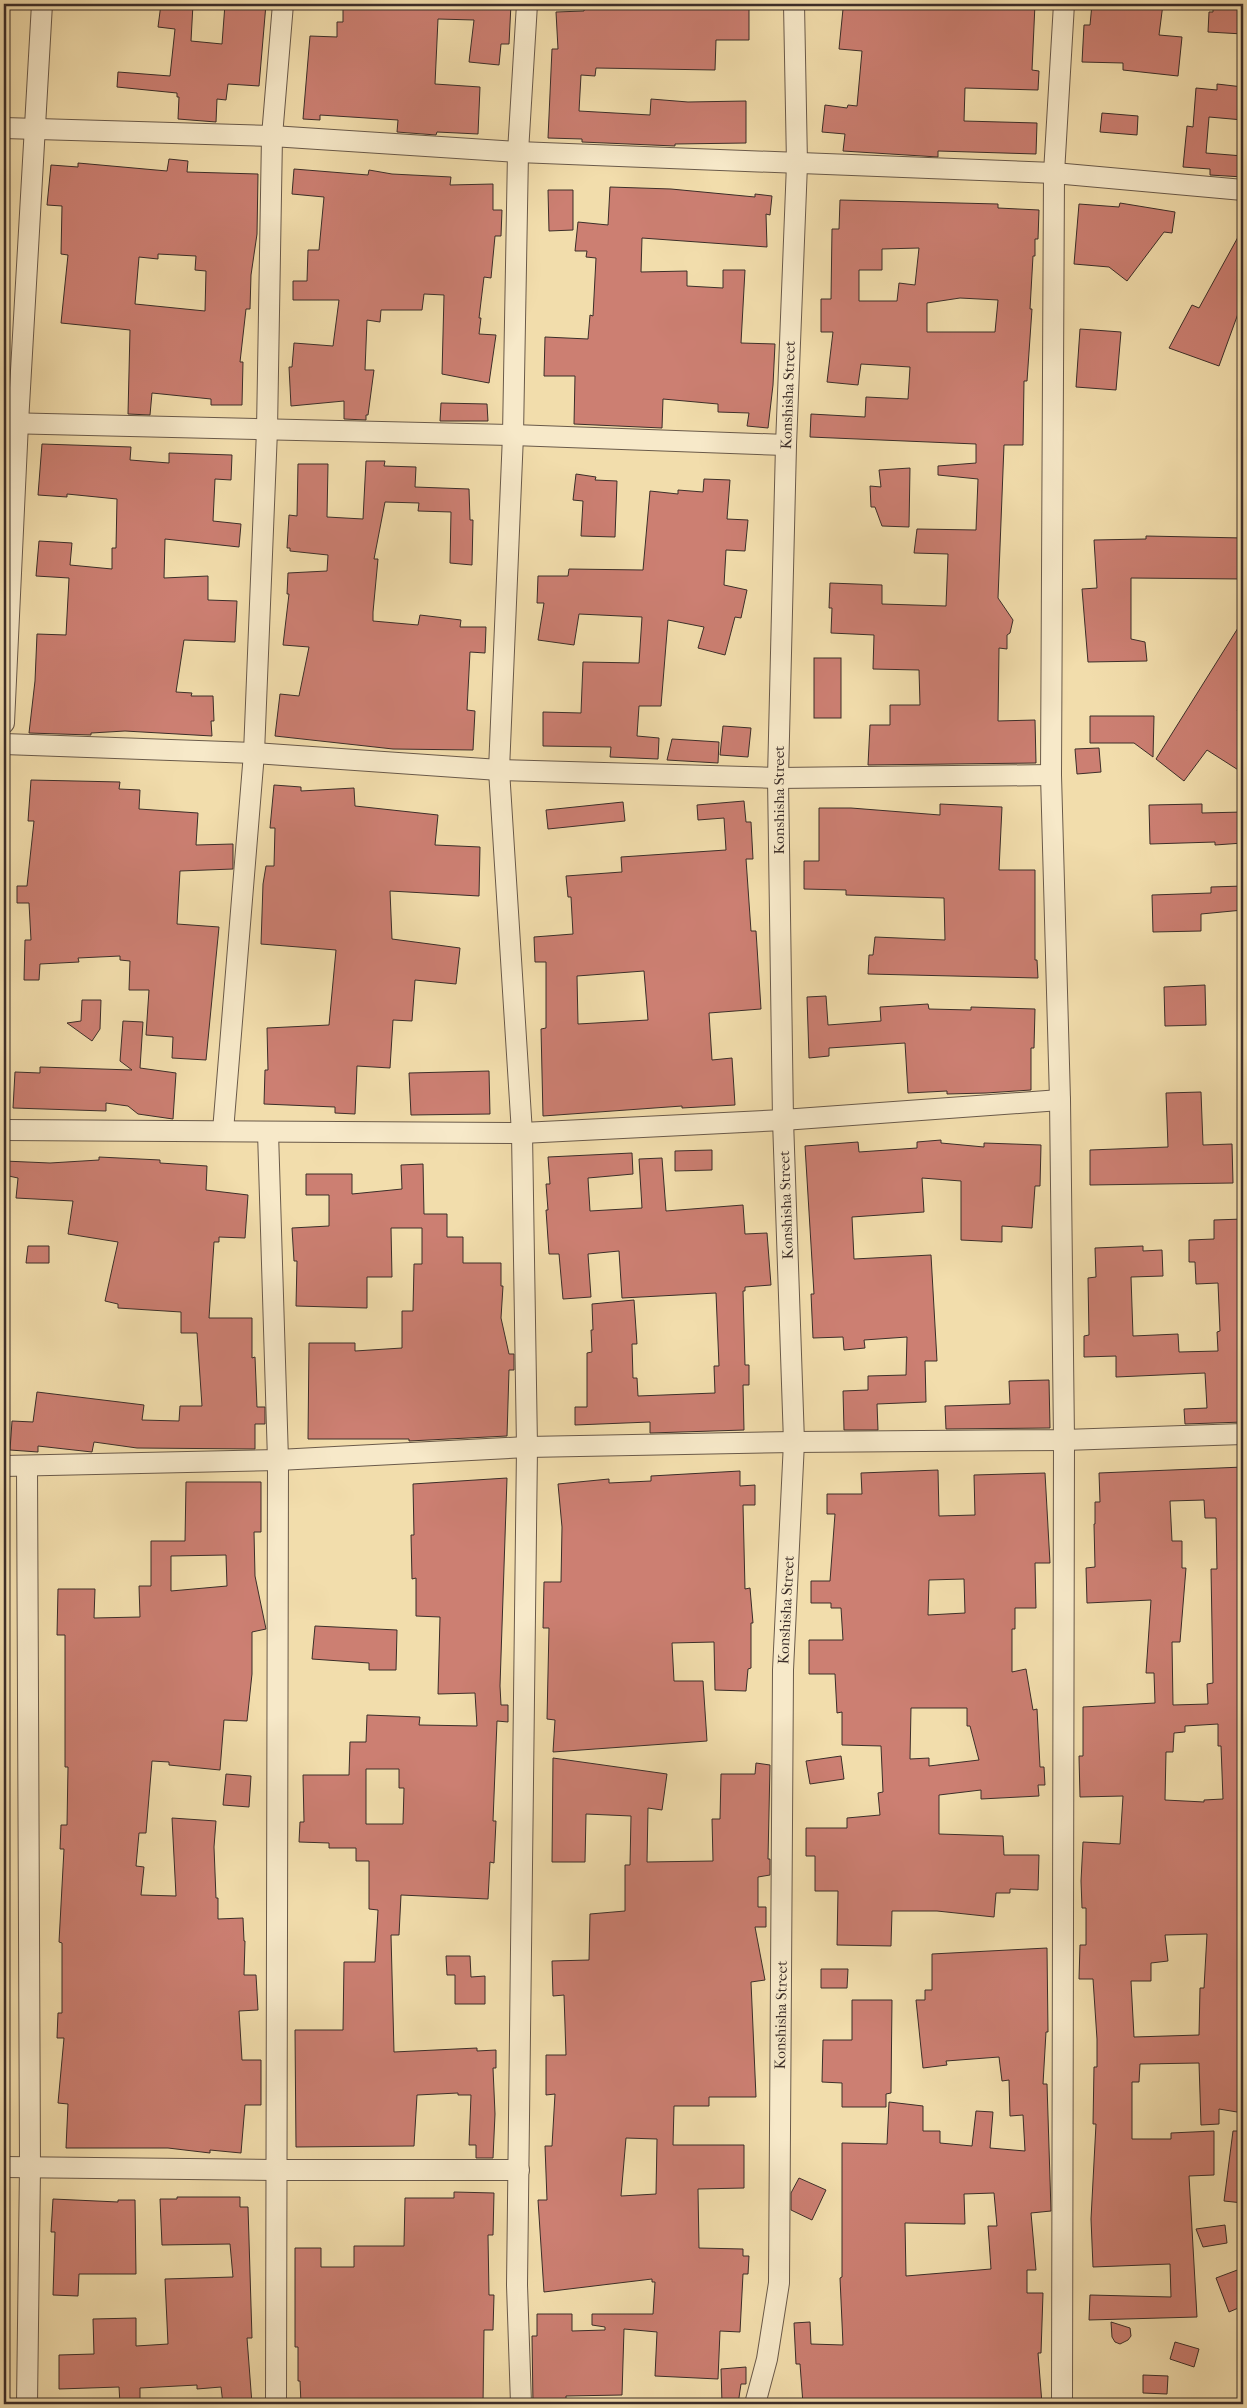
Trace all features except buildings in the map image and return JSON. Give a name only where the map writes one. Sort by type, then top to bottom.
[{"type":"street","points":[[4,723],[11,423],[35,128],[42,4]]},
{"type":"street","points":[[223,1131],[254,753],[267,430],[272,136],[282,4]]},
{"type":"street","points":[[521,2404],[517,2285],[527,1447],[522,1133],[499,770],[513,435],[518,152],[527,4]]},
{"type":"street","name":"Konshisha Street","points":[[756,2404],[779,2283],[783,1670],[794,1442],[783,1120],[778,778],[786,445],[797,164],[794,4]]},
{"type":"street","points":[[1062,2404],[1064,1440],[1060,1100],[1051,775],[1054,173],[1064,4]]},
{"type":"street","points":[[4,128],[272,136],[518,152],[1054,173],[1243,190]]},
{"type":"street","points":[[11,423],[513,435],[786,445]]},
{"type":"street","points":[[4,744],[254,753],[499,770],[778,778],[1051,775]]},
{"type":"street","points":[[4,1130],[522,1133],[783,1120],[1060,1100]]},
{"type":"street","points":[[268,1132],[278,1460],[276,2404]]},
{"type":"street","points":[[4,1466],[278,1460],[527,1447],[794,1442],[1064,1440],[1243,1434]]},
{"type":"street","points":[[27,1466],[30,2167],[28,2404]]},
{"type":"street","points":[[4,2167],[519,2170]]}]
